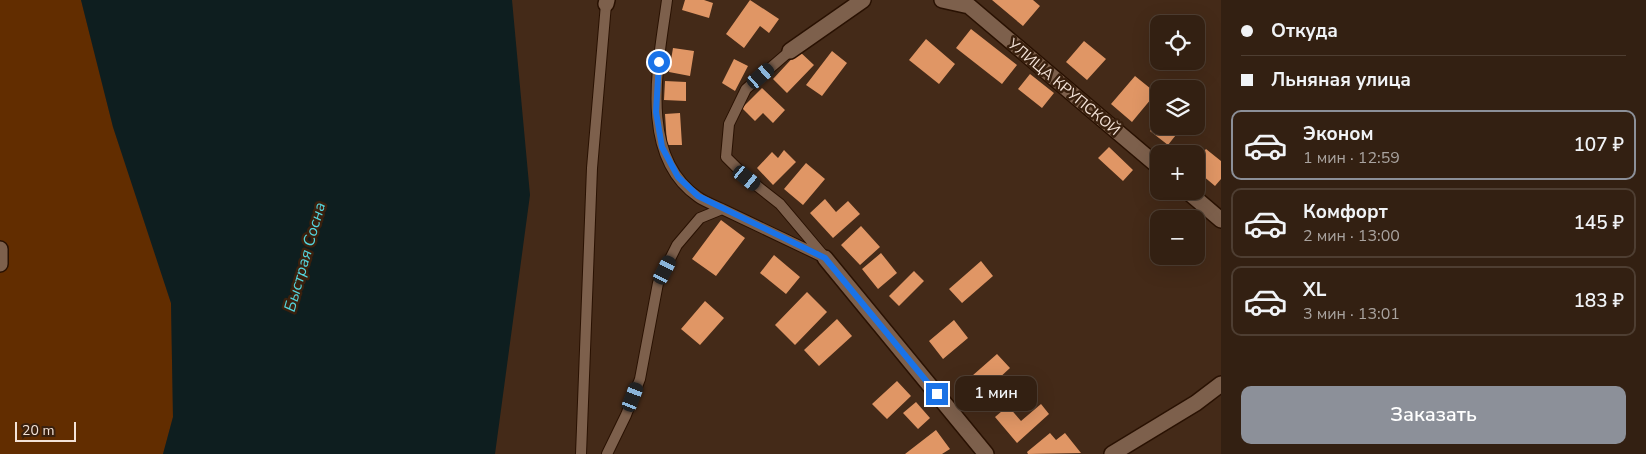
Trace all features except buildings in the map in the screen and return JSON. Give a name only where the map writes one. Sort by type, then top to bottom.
[{"type":"street","points":[[790,51],[863,0]]},
{"type":"street","name":"УЛИЦА КРУПСКОЙ","points":[[942,0],[969,6],[1150,159]]},
{"type":"street","points":[[1198,200],[1221,220]]},
{"type":"street","points":[[0,249],[0,264]]},
{"type":"street","points":[[825,258],[986,454]]},
{"type":"street","points":[[1112,454],[1196,403],[1221,384]]},
{"type":"lane","points":[[668,0],[659,62],[656,112],[662,147],[678,177],[698,196],[825,258]]},
{"type":"lane","points":[[581,454],[592,168],[606,2]]},
{"type":"lane","points":[[790,51],[746,89],[728,124],[726,157],[747,178],[780,204],[825,258]]},
{"type":"lane","points":[[607,454],[626,415],[640,379],[658,283],[677,245],[700,218],[722,209]]},
{"type":"shaded area","points":[[0,0],[81,0],[113,127],[171,303],[173,417],[163,454],[0,454]]},
{"type":"water","name":"Быстрая Сосна","points":[[81,0],[512,0],[530,195],[495,454],[163,454],[173,417],[171,303],[113,127]]},
{"type":"route","points":[[659,62],[656,112],[662,147],[678,177],[698,196],[825,258],[937,394]]}]
